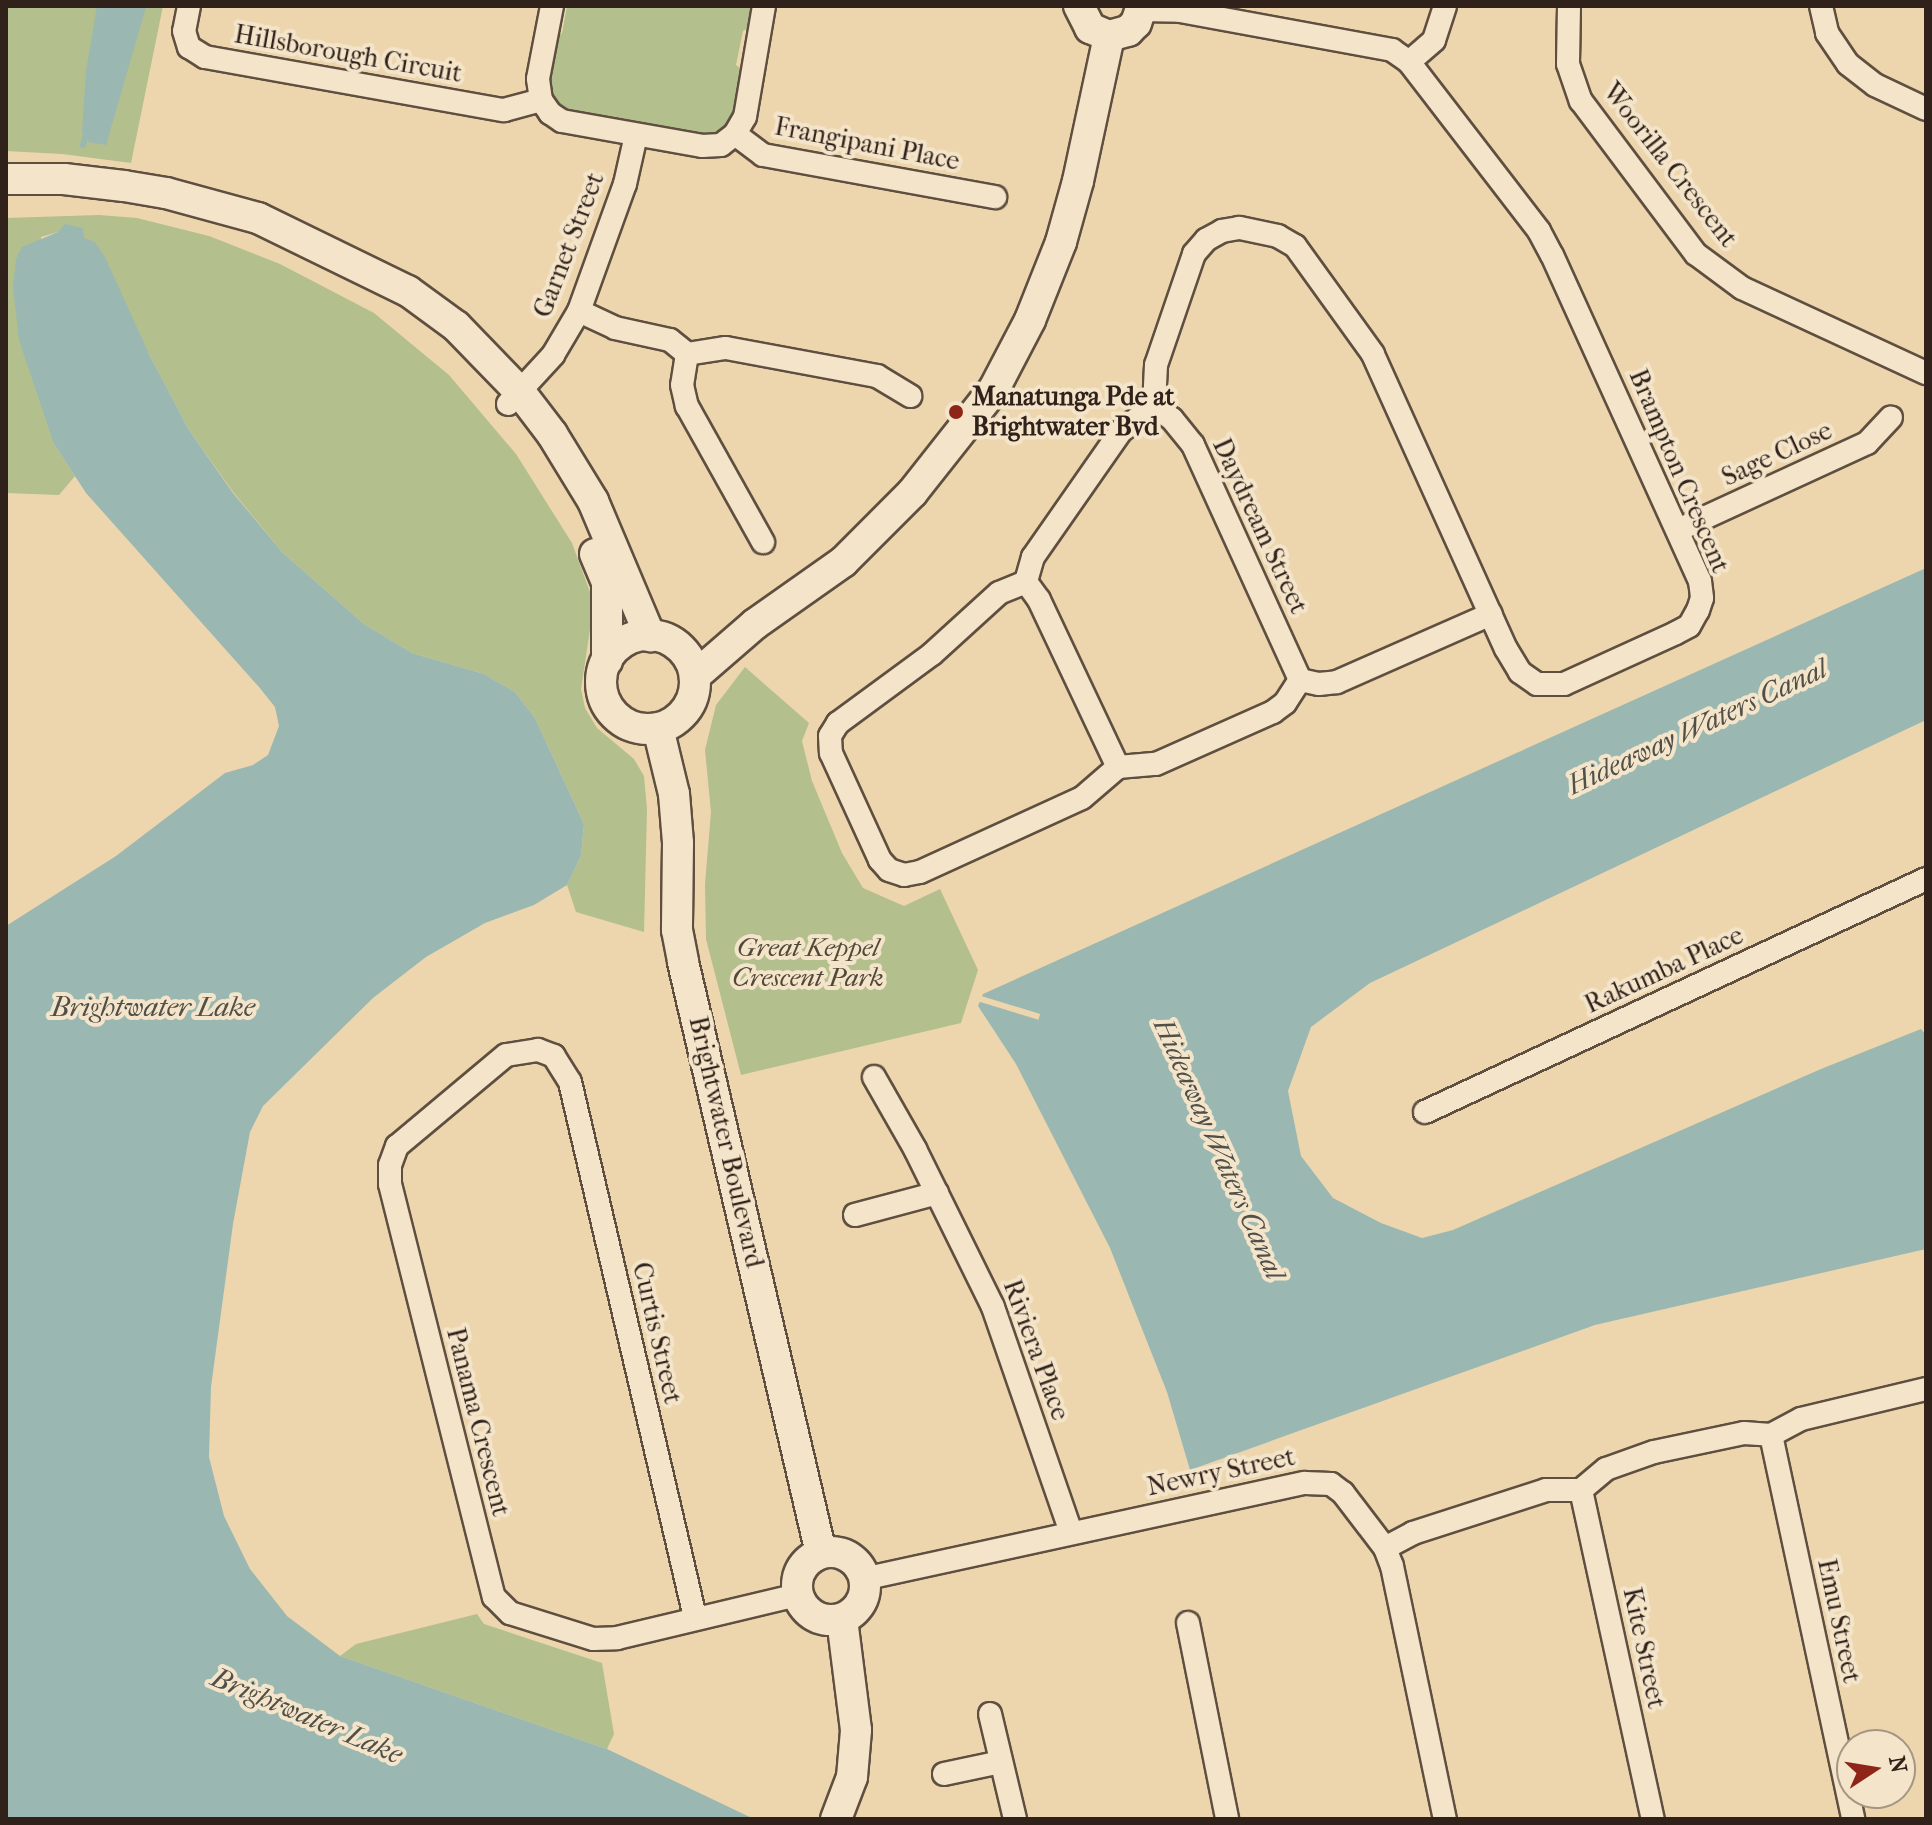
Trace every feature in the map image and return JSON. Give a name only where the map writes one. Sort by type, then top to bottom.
[{"type":"street","name":"Hillsborough Circuit","points":[[189,6],[184,31],[186,39],[189,47],[205,57],[504,110],[541,100]]},
{"type":"street","points":[[552,6],[538,79],[541,100],[550,113],[562,121],[702,146],[721,145],[735,134],[745,117],[764,6]]},
{"type":"street","points":[[1079,6],[1090,28],[1109,36],[1128,31],[1142,8]]},
{"type":"street","points":[[1409,62],[1434,40],[1445,6]]},
{"type":"street","name":"Woorilla Crescent","points":[[1569,6],[1568,64],[1581,101],[1696,254],[1742,288],[1926,373]]},
{"type":"street","points":[[1821,6],[1827,33],[1848,64],[1875,85],[1926,109]]},
{"type":"street","name":"Brampton Crescent","points":[[1142,8],[1243,14],[1392,50],[1409,62],[1539,231],[1678,530],[1700,581],[1702,598],[1689,626],[1575,679],[1552,686],[1537,684],[1520,672],[1506,649],[1373,354],[1295,246],[1278,236],[1239,228],[1222,231],[1206,240],[1194,254],[1156,365],[1154,406]]},
{"type":"street","points":[[695,676],[755,624],[843,562],[912,493],[994,389],[1030,320],[1061,242],[1078,181],[1109,36]]},
{"type":"street","name":"Frangipani Place","points":[[735,134],[763,155],[995,197]]},
{"type":"street","name":"Garnet Street","points":[[514,398],[553,355],[579,311],[625,184],[636,135]]},
{"type":"street","points":[[6,179],[64,179],[166,193],[258,218],[408,291],[456,326],[514,398],[552,434],[593,501],[661,638],[683,650],[695,676],[694,690],[682,715],[658,728],[643,729],[616,716],[602,690],[607,661],[607,582],[579,516],[514,398]]},
{"type":"street","points":[[579,311],[615,328],[670,340],[687,354],[726,348],[757,353],[877,376],[910,396]]},
{"type":"street","points":[[687,354],[682,385],[687,406],[763,542]]},
{"type":"street","points":[[1026,582],[1033,557],[1121,431],[1154,406]]},
{"type":"street","name":"Daydream Street","points":[[1154,406],[1172,419],[1193,445],[1300,680]]},
{"type":"street","name":"Sage Close","points":[[1678,530],[1867,443],[1891,417]]},
{"type":"street","points":[[1026,582],[1039,600],[1118,767]]},
{"type":"street","points":[[1026,582],[999,593],[932,654],[838,723],[830,736],[831,753],[880,860],[889,870],[904,875],[920,872],[1082,798],[1118,767],[1156,764],[1273,712],[1285,703],[1300,680],[1337,682],[1491,614]]},
{"type":"street","points":[[607,661],[628,640],[699,638],[755,624]]},
{"type":"street","name":"Brightwater Boulevard","points":[[658,728],[674,794],[678,843],[677,930],[683,962],[821,1553]]},
{"type":"street","name":"Rakumba Place","points":[[1425,1112],[1926,879]]},
{"type":"street","name":"Panama Crescent","points":[[561,1064],[538,1050],[506,1055],[397,1146],[390,1165],[390,1184],[494,1597],[510,1613],[593,1639],[617,1638],[695,1617],[798,1595]]},
{"type":"street","name":"Curtis Street","points":[[561,1064],[570,1082],[695,1617]]},
{"type":"street","name":"Riviera Place","points":[[874,1077],[937,1193],[993,1307],[1071,1532]]},
{"type":"street","points":[[855,1215],[937,1193]]},
{"type":"street","points":[[1385,1548],[1413,1533],[1546,1490],[1581,1490],[1606,1469],[1654,1452],[1744,1433],[1771,1435],[1801,1419],[1926,1389]]},
{"type":"street","name":"Emu Street","points":[[1771,1435],[1853,1819]]},
{"type":"street","name":"Newry Street","points":[[863,1579],[1071,1532],[1318,1482],[1331,1484],[1343,1493],[1385,1548],[1445,1819]]},
{"type":"street","name":"Kite Street","points":[[1581,1490],[1653,1819]]},
{"type":"street","points":[[821,1553],[849,1557],[863,1579],[862,1599],[842,1619],[831,1621],[811,1615],[798,1595],[798,1576],[803,1566],[821,1553]]},
{"type":"street","points":[[836,1819],[852,1777],[856,1730],[842,1619]]},
{"type":"street","points":[[1188,1623],[1227,1819]]},
{"type":"street","points":[[990,1714],[1015,1819]]},
{"type":"street","points":[[944,1774],[1001,1762]]},
{"type":"green space","points":[[6,6],[163,6],[131,163],[6,151]]},
{"type":"green space","points":[[567,6],[754,6],[751,26],[743,31],[736,65],[743,70],[735,112],[729,124],[718,134],[704,136],[563,111],[552,98],[547,82],[555,37],[562,33]]},
{"type":"green space","points":[[99,215],[137,218],[209,236],[280,264],[374,313],[449,375],[516,454],[572,543],[594,603],[581,689],[585,708],[597,728],[634,759],[644,776],[647,809],[644,932],[576,912],[567,885],[581,856],[584,824],[535,718],[515,692],[484,674],[412,653],[364,624],[283,553],[233,492],[189,430],[149,354],[58,232],[41,237],[54,444],[75,476],[59,495],[6,493],[6,218]]},
{"type":"green space","name":"Great Keppel Crescent Park","points":[[745,667],[809,723],[802,741],[812,781],[842,853],[863,888],[904,906],[940,889],[978,970],[961,1023],[741,1075],[706,939],[705,884],[711,812],[705,750],[716,705]]},
{"type":"green space","points":[[477,1614],[484,1624],[602,1663],[614,1734],[607,1749],[340,1656],[356,1644]]},
{"type":"water","points":[[97,6],[146,7],[106,145],[89,142],[82,132],[86,71]]},
{"type":"water","name":"Brightwater Lake","points":[[65,224],[83,228],[84,238],[95,242],[105,257],[149,354],[189,430],[233,493],[283,553],[364,624],[412,653],[484,674],[515,692],[535,718],[584,824],[581,856],[567,885],[534,905],[485,923],[426,957],[373,998],[263,1106],[250,1132],[233,1224],[211,1387],[209,1457],[224,1516],[250,1569],[287,1616],[340,1656],[607,1749],[754,1819],[6,1819],[6,926],[116,856],[225,773],[253,765],[268,755],[279,726],[275,707],[86,493],[54,444],[19,340],[13,287],[16,259],[22,247],[58,232]]},
{"type":"water","name":"Hideaway Waters Canal","points":[[1926,568],[1926,720],[1370,983],[1311,1027],[1288,1091],[1301,1156],[1333,1198],[1381,1223],[1422,1238],[1453,1230],[1821,1069],[1921,1029],[1926,1035],[1926,1249],[1595,1325],[1190,1470],[1167,1392],[1110,1248],[1016,1064],[978,1006],[983,994]]},
{"type":"pier","points":[[978,995],[1040,1014],[1038,1020],[976,1001]]},
{"type":"waterway","points":[[83,145],[87,132]]},
{"type":"place","name":"Manatunga Pde at Brightwater Bvd","points":[[956,412]]}]
